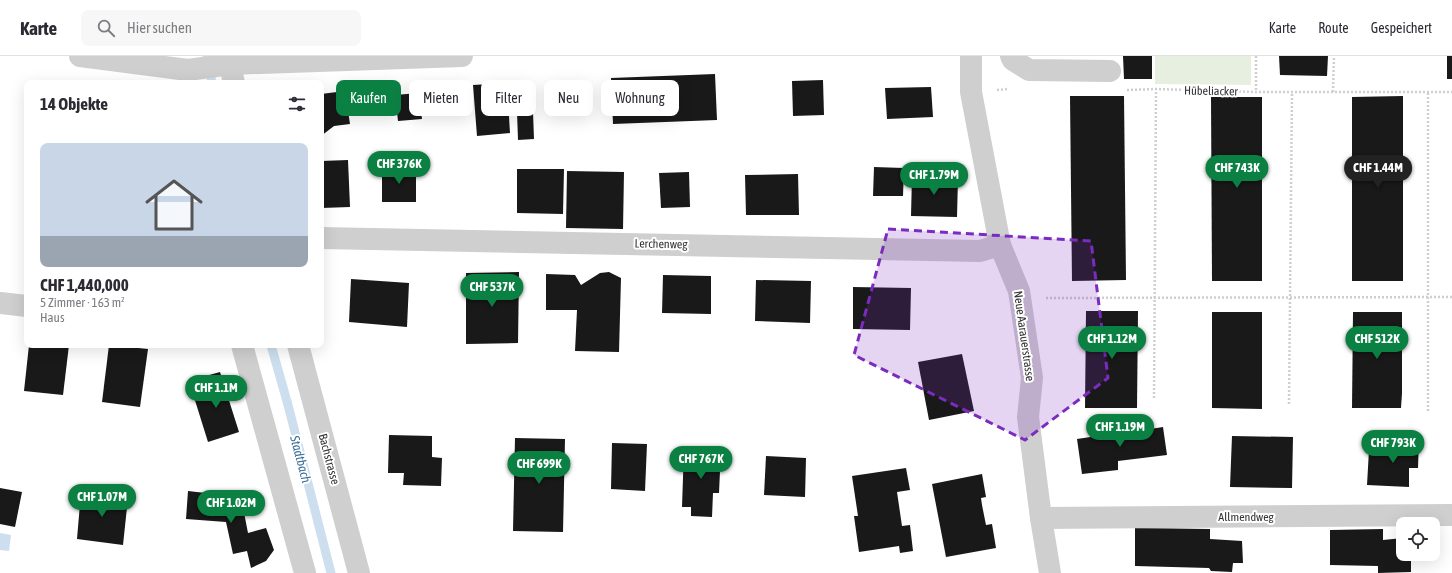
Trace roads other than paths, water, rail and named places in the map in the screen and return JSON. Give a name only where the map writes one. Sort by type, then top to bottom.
[{"type":"street","points":[[80,56],[188,70],[462,56]]},
{"type":"street","name":"Neue Aarauerstrasse","points":[[971,56],[971,92],[1000,245],[1019,290],[1032,378],[1028,417],[1041,518],[1050,573]]},
{"type":"street","points":[[1011,56],[1013,60],[1029,70],[1110,71]]},
{"type":"street","name":"Lerchenweg","points":[[324,238],[980,251],[1000,245]]},
{"type":"street","points":[[0,303],[24,306]]},
{"type":"street","points":[[243,348],[305,573]]},
{"type":"street","name":"Bachstrasse","points":[[299,348],[360,573]]},
{"type":"street","name":"Allmendweg","points":[[1041,518],[1452,515]]},
{"type":"water","points":[[0,533],[11,535],[9,551],[0,550]]},
{"type":"waterway","name":"Stadtbach","points":[[207,56],[211,80]]},
{"type":"waterway","name":"Stadtbach","points":[[272,348],[331,573]]}]
